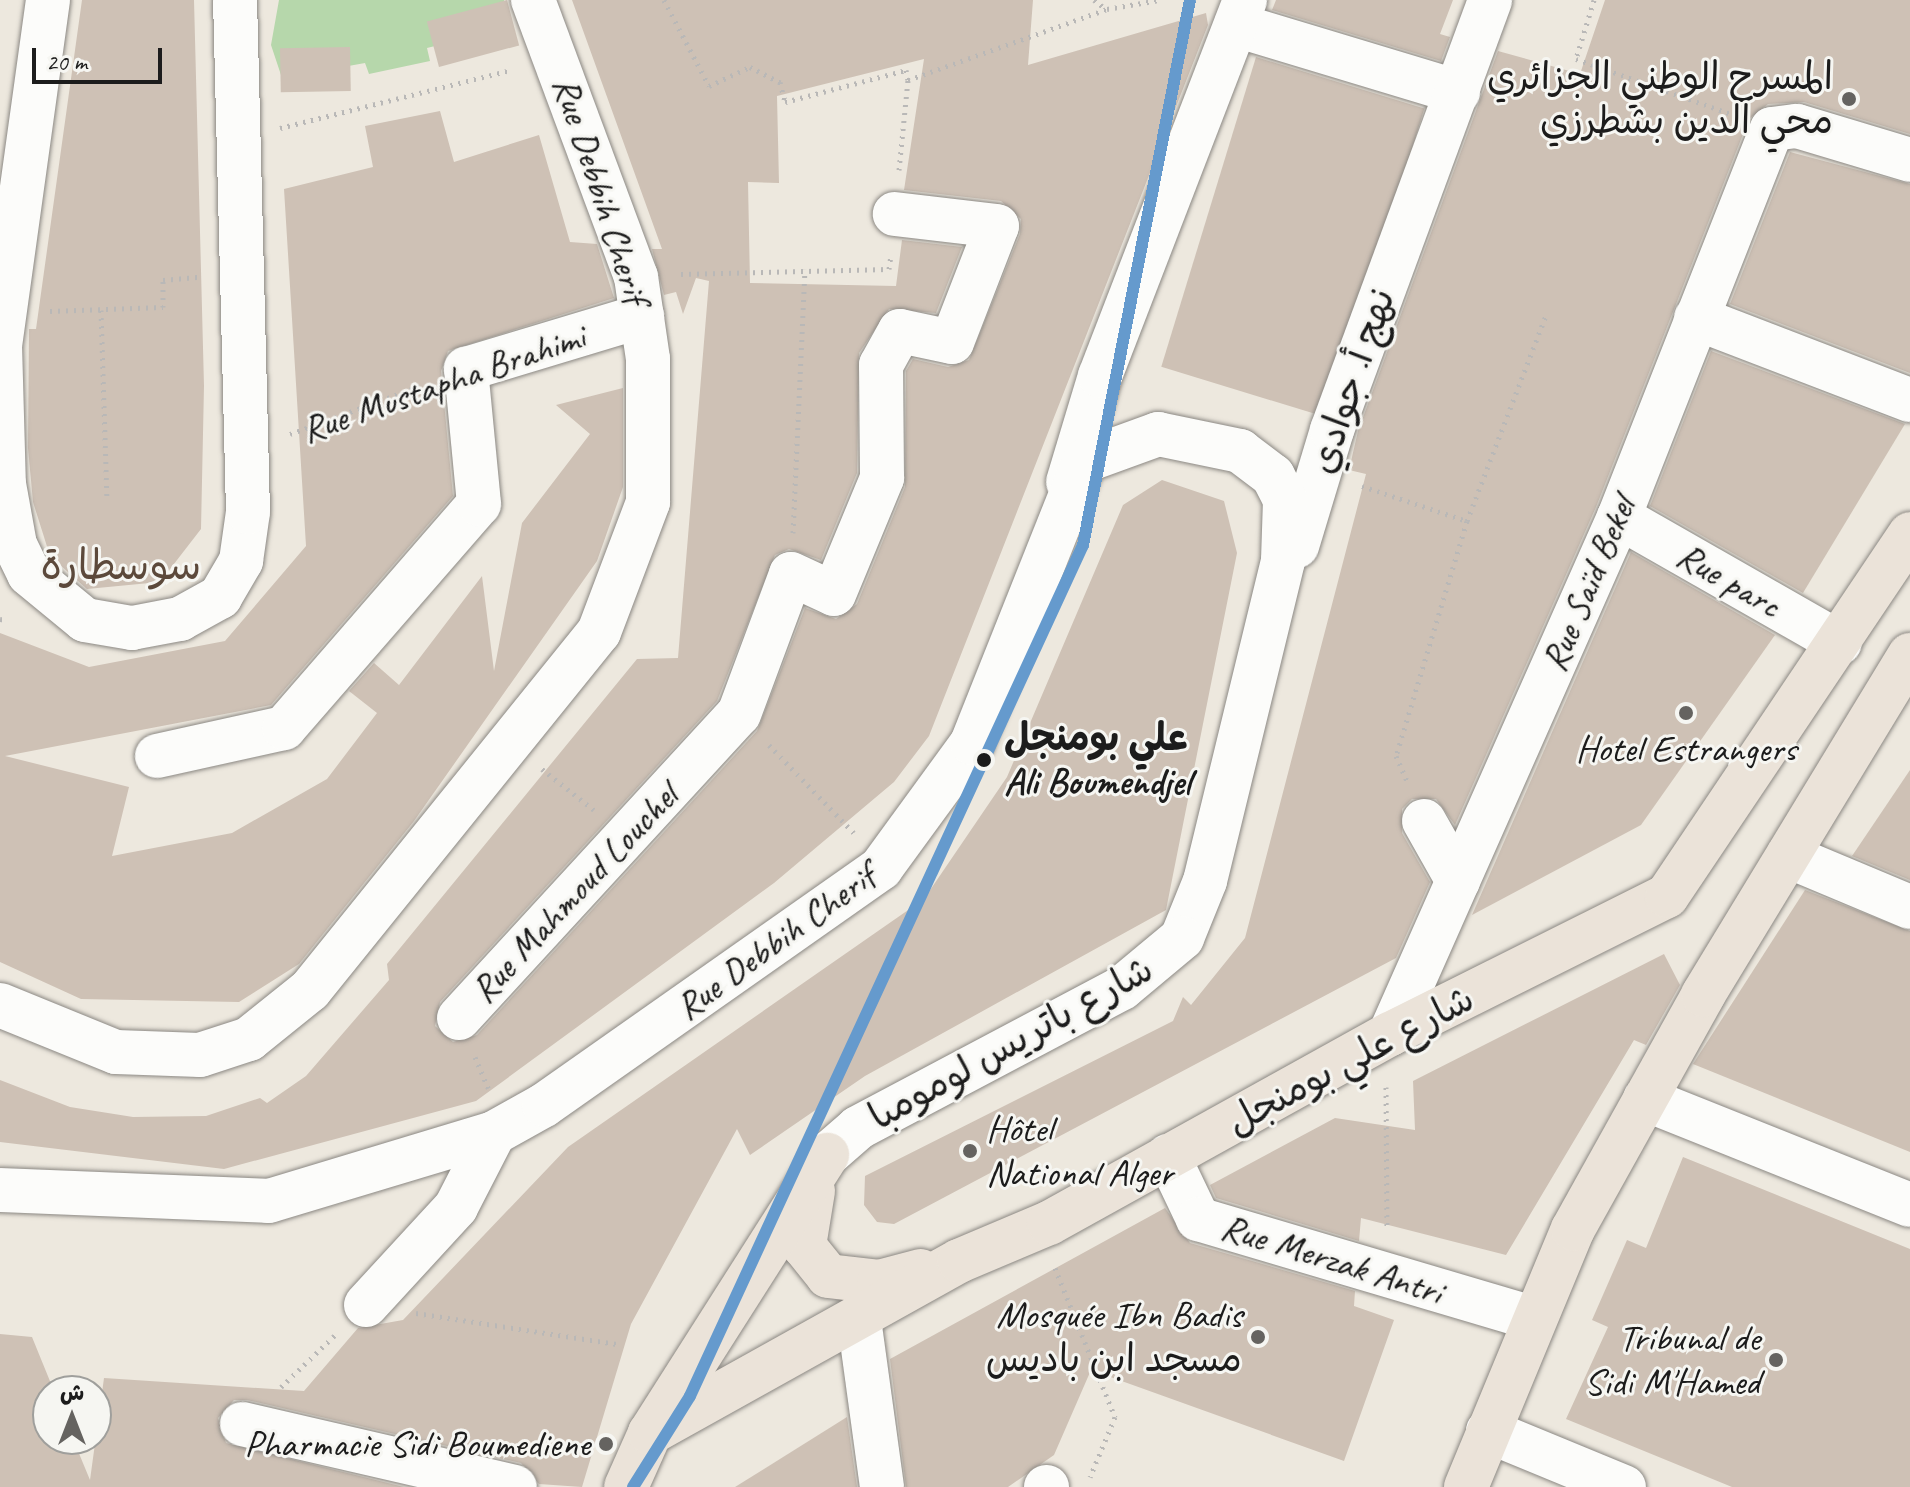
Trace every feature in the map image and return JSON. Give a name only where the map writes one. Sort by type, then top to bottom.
[{"type":"main road","name":"شارع علي بومنجل","points":[[650,1433],[959,1261],[1049,1223],[1168,1156],[1388,1055],[1676,890],[1910,534]]},
{"type":"main road","points":[[1466,1487],[1533,1318],[1645,1099],[1910,655]]},
{"type":"main road","points":[[626,1487],[650,1433],[827,1155]]},
{"type":"main road","name":"شارع باتريس لومومبا","points":[[827,1155],[803,1230],[816,1266],[841,1280],[879,1282],[959,1261]]},
{"type":"street","points":[[48,0],[0,345],[4,484],[15,545],[29,574],[85,620],[132,628],[180,619],[220,597],[241,561],[248,512],[235,139],[235,0]]},
{"type":"street","name":"Rue Debbih Cherif","points":[[0,1005],[55,1033],[127,1054],[200,1055],[249,1039],[310,990],[511,746],[599,632],[639,534],[653,461],[639,296],[559,58],[533,0]]},
{"type":"street","name":"نهج أ. جوادي","points":[[1233,768],[1320,470],[1490,0]]},
{"type":"street","points":[[1062,501],[1100,376],[1240,12],[1458,92]]},
{"type":"street","points":[[1772,129],[1797,126],[1910,160]]},
{"type":"street","name":"Rue Saïd Bekel","points":[[1388,1055],[1458,881],[1619,517],[1772,129]]},
{"type":"street","points":[[739,714],[791,574],[834,594],[882,478],[881,365],[900,331],[952,342],[997,226],[895,214]]},
{"type":"street","name":"Rue Mustapha Brahimi","points":[[466,369],[639,296]]},
{"type":"street","points":[[1696,318],[1910,400]]},
{"type":"street","points":[[157,756],[284,728],[479,504],[466,369]]},
{"type":"street","name":"Rue Debbih Cherif","points":[[0,1190],[269,1201],[494,1133],[544,1105],[881,868],[948,781],[999,691],[1062,501],[1084,461],[1158,434],[1211,440],[1262,465],[1285,500],[1287,524]]},
{"type":"street","name":"Rue parc","points":[[1619,517],[1840,643]]},
{"type":"street","name":"شارع باتريس لومومبا","points":[[827,1155],[858,1128],[1122,988],[1169,953],[1205,881],[1287,524]]},
{"type":"street","name":"Rue Mahmoud Louchel","points":[[459,1018],[739,714]]},
{"type":"street","points":[[1424,821],[1458,881]]},
{"type":"street","points":[[1788,856],[1910,907]]},
{"type":"street","points":[[1645,1099],[1910,1205]]},
{"type":"street","points":[[366,1305],[456,1207],[494,1133]]},
{"type":"street","name":"Rue Merzak Antri","points":[[1168,1156],[1198,1219],[1388,1278],[1533,1318]]},
{"type":"street","points":[[859,1319],[882,1487]]},
{"type":"street","points":[[242,1424],[515,1487]]},
{"type":"street","points":[[1488,1431],[1624,1487]]},
{"type":"path","points":[[639,296],[805,269],[889,269],[908,80],[906,70],[785,102],[780,82],[750,67],[709,86],[664,0]]},
{"type":"path","points":[[1094,0],[1107,9]]},
{"type":"path","points":[[908,80],[1107,9],[1159,0]]},
{"type":"path","points":[[1594,0],[1576,59],[1772,129]]},
{"type":"path","points":[[235,139],[559,58]]},
{"type":"path","points":[[791,574],[805,269]]},
{"type":"path","points":[[51,311],[163,307],[163,280]]},
{"type":"path","points":[[101,310],[107,498]]},
{"type":"path","points":[[1424,821],[1396,756],[1467,521],[1547,313]]},
{"type":"path","name":"Rue Mustapha Brahimi","points":[[244,451],[466,369]]},
{"type":"path","points":[[1320,470],[1467,521]]},
{"type":"path","points":[[739,714],[881,868]]},
{"type":"path","points":[[511,746],[626,835]]},
{"type":"path","name":"Rue Mahmoud Louchel","points":[[459,1018],[490,1092],[494,1133]]},
{"type":"path","points":[[1388,1055],[1388,1278]]},
{"type":"path","points":[[1049,1252],[1115,1417],[1086,1487]]},
{"type":"path","points":[[242,1424],[366,1305],[617,1344]]},
{"type":"green space","points":[[279,0],[504,0],[511,27],[427,48],[430,61],[369,74],[365,63],[282,78],[271,45]]},
{"type":"building","points":[[82,0],[194,0],[204,386],[201,529],[160,582],[87,589],[50,556],[33,502],[28,448],[29,329],[36,329]]},
{"type":"building","points":[[507,0],[519,45],[439,67],[427,21]]},
{"type":"building","points":[[572,0],[1033,0],[1028,65],[1206,13],[1208,25],[929,736],[894,782],[774,883],[476,1101],[224,1169],[0,1142],[0,1080],[70,1107],[133,1117],[206,1116],[260,1098],[267,1103],[306,1076],[389,980],[387,964],[637,659],[678,658],[709,281],[696,278],[683,314],[676,292],[664,295],[652,249],[662,249]],"holes":[[[924,59],[904,190],[1001,201],[1021,219],[1020,234],[969,360],[948,367],[913,359],[906,371],[905,487],[857,604],[836,619],[805,608],[757,731],[477,1035],[453,1042],[435,1026],[440,1002],[717,701],[775,555],[789,549],[821,560],[857,473],[859,353],[889,309],[936,313],[962,247],[902,240],[896,286],[750,283],[748,182],[779,183],[777,96]]]},
{"type":"building","points":[[1276,0],[1453,0],[1440,34],[1450,37],[1441,61],[1272,10]]},
{"type":"building","points":[[1605,0],[1910,0],[1910,134],[1804,102],[1768,104],[1749,119],[1596,507],[1455,825],[1436,799],[1412,799],[1402,809],[1402,833],[1430,882],[1396,958],[894,1224],[877,1222],[864,1205],[865,1176],[1173,1021],[1183,997],[1191,1005],[1245,938],[1366,474],[1349,470],[1358,431],[1498,51],[1580,74]]},
{"type":"building","points":[[350,47],[351,91],[281,92],[280,48]]},
{"type":"building","points":[[1256,57],[1424,108],[1330,418],[1161,367]]},
{"type":"building","points":[[440,111],[454,162],[539,135],[570,242],[597,244],[614,298],[448,351],[441,371],[453,496],[271,705],[5,756],[129,787],[112,856],[232,833],[327,779],[377,713],[349,691],[374,663],[399,685],[482,576],[494,671],[522,523],[590,434],[556,405],[623,388],[623,487],[597,561],[414,821],[299,964],[239,1002],[81,999],[0,962],[0,633],[89,667],[225,641],[306,546],[284,189],[373,167],[365,126]]},
{"type":"building","points":[[1790,152],[1910,184],[1910,373],[1730,304]]},
{"type":"building","points":[[1711,351],[1905,424],[1803,593],[1650,506]]},
{"type":"building","points":[[1162,480],[1224,501],[1237,553],[1166,910],[865,1076],[750,1155],[737,1129],[631,1324],[582,1487],[539,1484],[521,1463],[247,1400],[234,1400],[218,1418],[226,1443],[404,1487],[0,1487],[0,1334],[32,1337],[47,1375],[32,1375],[32,1455],[80,1455],[90,1480],[93,1455],[112,1455],[112,1379],[304,1391],[358,1328],[403,1320],[568,1147],[924,899],[1007,777],[1123,505]]},
{"type":"building","points":[[1631,552],[1775,635],[1641,825],[1472,915]]},
{"type":"building","points":[[1910,770],[1910,880],[1852,856]]},
{"type":"building","points":[[1805,890],[1910,931],[1910,1152],[1693,1064]]},
{"type":"building","points":[[1664,954],[1680,985],[1646,1045],[1634,1040],[1506,1255],[1361,1218],[1359,1241],[1216,1198],[1210,1185],[1335,1118],[1415,1130],[1413,1081]]},
{"type":"building","points":[[1683,1157],[1910,1249],[1910,1487],[1732,1487],[1566,1419],[1608,1327],[1592,1320],[1627,1240],[1646,1248]]},
{"type":"building","points":[[1165,1208],[1190,1243],[1355,1291],[1354,1306],[1394,1320],[1344,1461],[1091,1370],[1054,1455],[1008,1487],[906,1487],[890,1359]]},
{"type":"building","points":[[847,1417],[857,1487],[735,1487]]},
{"type":"transit line","points":[[633,1487],[690,1396],[1083,545],[1190,0]]},
{"type":"place","name":"المسرح الوطني الجزائري محي الدين بشطرزي","points":[[1849,99]]},
{"type":"place","name":"Hotel Estrangers","points":[[1686,713]]},
{"type":"place","name":"علي بومنجل Ali Boumendjel","points":[[984,760]]},
{"type":"place","name":"Hôtel National Alger","points":[[970,1151]]},
{"type":"place","name":"Mosquée Ibn Badis مسجد ابن باديس","points":[[1258,1337]]},
{"type":"place","name":"Tribunal de Sidi M'Hamed","points":[[1776,1360]]},
{"type":"place","name":"Pharmacie Sidi Boumediene","points":[[606,1444]]},
{"type":"district","name":"سوسطارة","points":[[121,566]]}]
